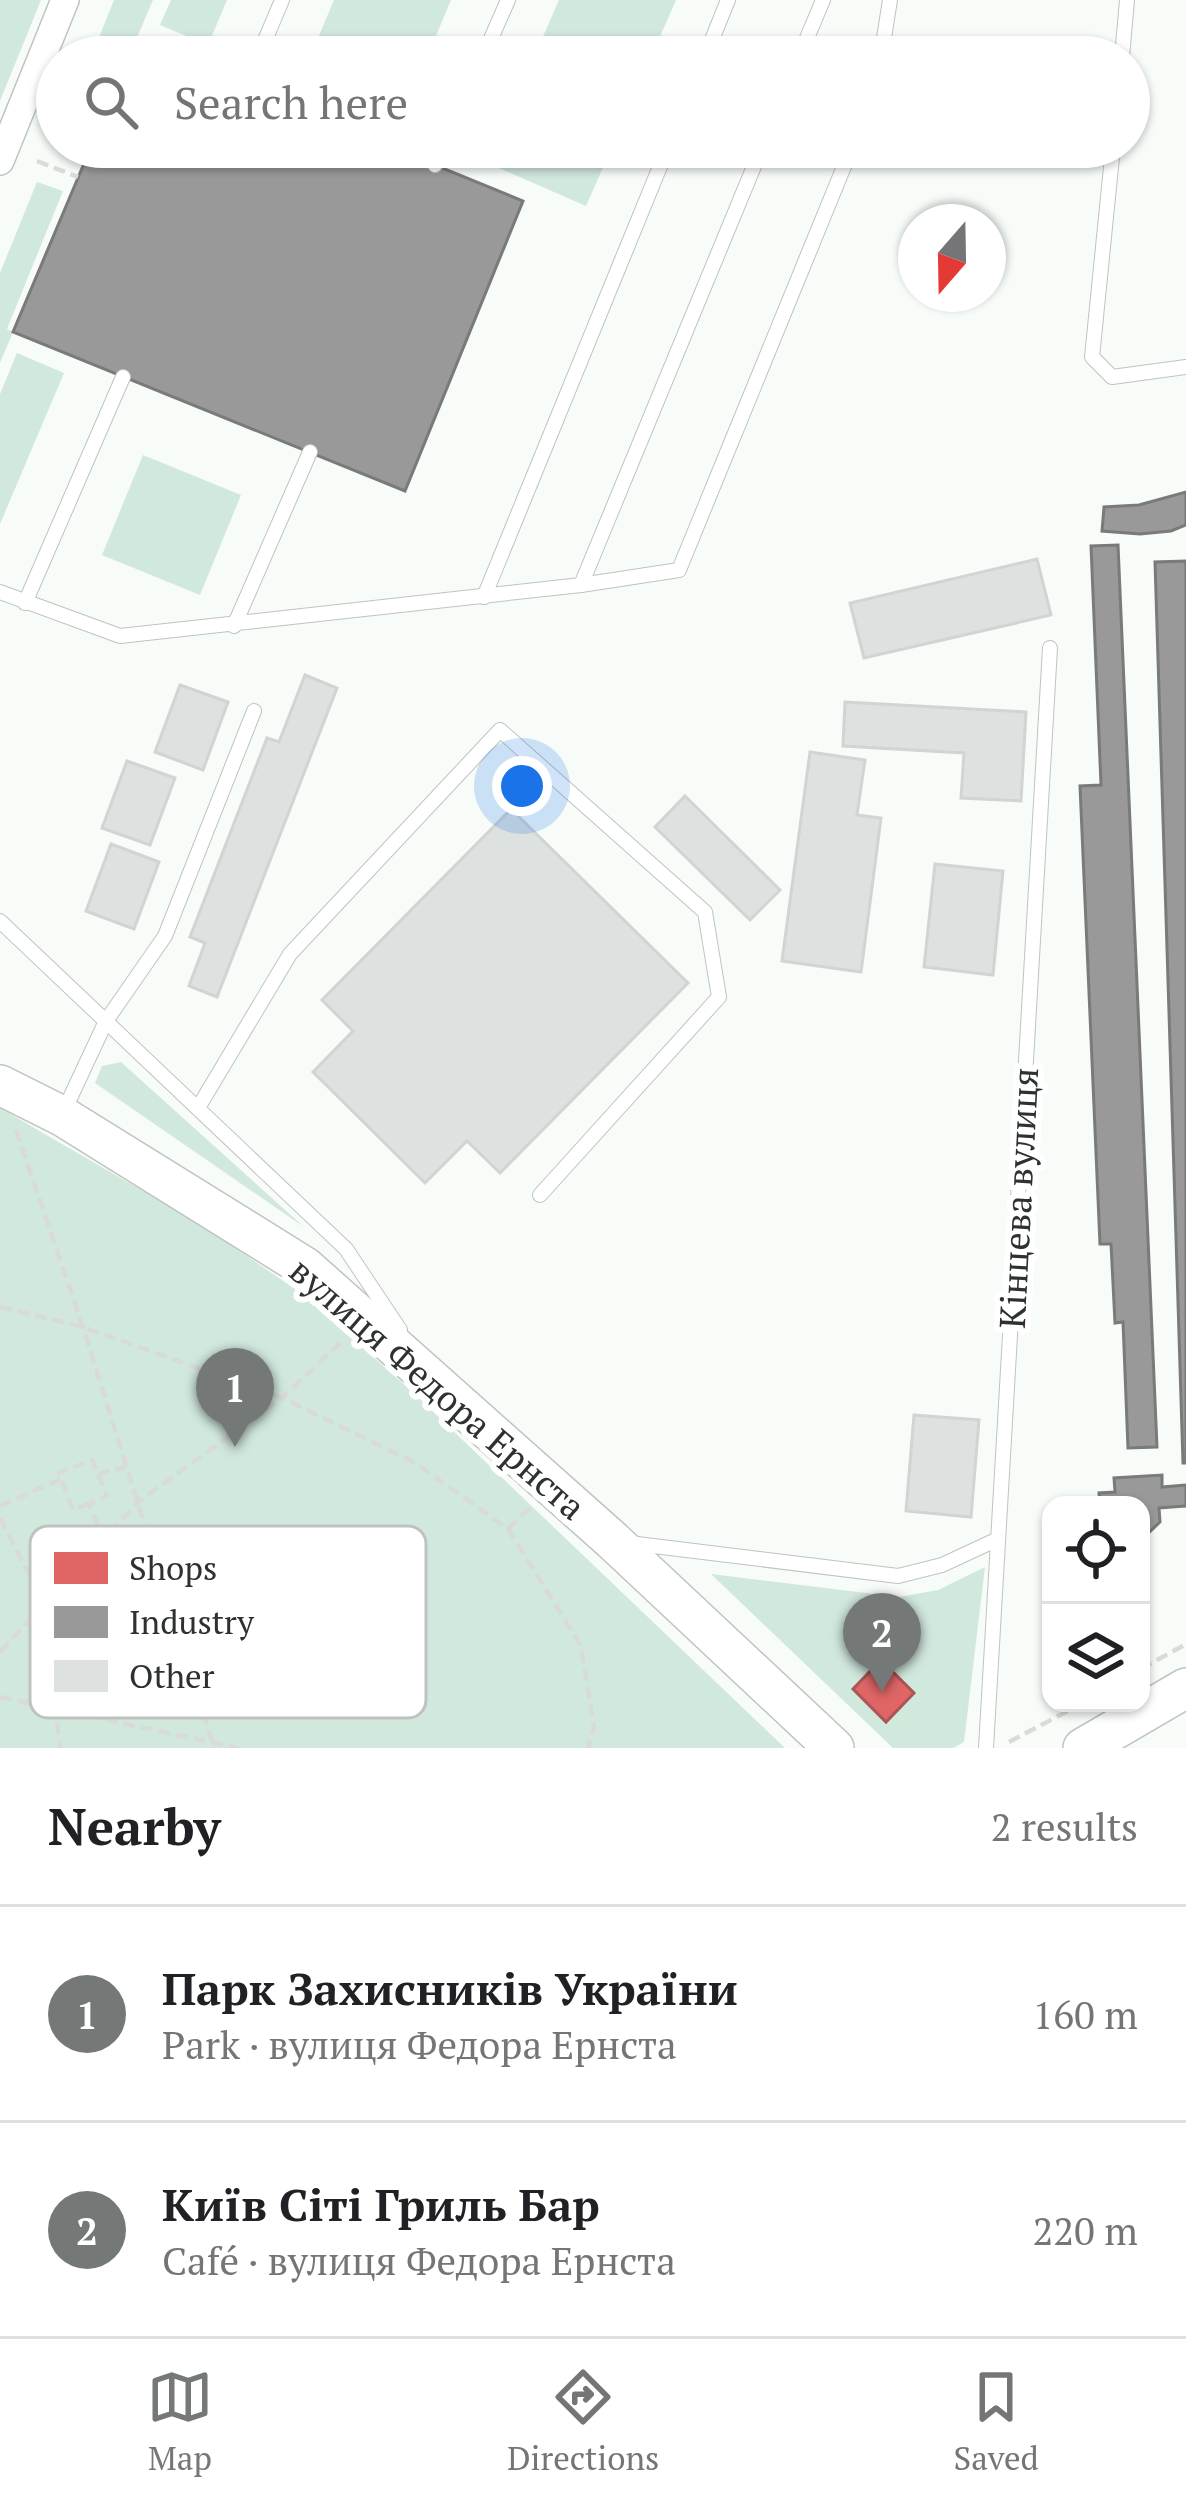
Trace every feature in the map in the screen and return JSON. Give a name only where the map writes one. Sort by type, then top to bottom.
[{"type":"main road","name":"вулиця Федора Ернста","points":[[5,1099],[62,1116],[305,1267],[612,1540],[834,1748]]},
{"type":"main road","points":[[1083,1748],[1186,1688]]},
{"type":"street","points":[[50,36],[65,0]]},
{"type":"street","points":[[0,161],[36,72]]},
{"type":"lane","points":[[267,36],[282,0]]},
{"type":"lane","points":[[492,36],[508,0]]},
{"type":"lane","points":[[713,36],[728,0]]},
{"type":"lane","points":[[808,36],[823,0]]},
{"type":"lane","points":[[884,36],[890,0]]},
{"type":"lane","points":[[1124,36],[1127,0]]},
{"type":"lane","points":[[484,597],[659,168]]},
{"type":"lane","points":[[581,585],[753,168]]},
{"type":"lane","points":[[0,592],[120,636],[484,597],[679,570],[842,168]]},
{"type":"lane","points":[[1111,168],[1092,356],[1112,377],[1186,367]]},
{"type":"lane","points":[[25,603],[123,377]]},
{"type":"lane","points":[[234,626],[310,452]]},
{"type":"lane","name":"Кінцева вулиця","points":[[994,1747],[998,1539],[1050,648]]},
{"type":"lane","points":[[62,1116],[106,1021],[165,936],[254,711]]},
{"type":"lane","points":[[198,1108],[290,953],[500,730],[705,912],[719,997],[540,1195]]},
{"type":"lane","points":[[0,922],[346,1249],[428,1375]]},
{"type":"lane","points":[[612,1540],[898,1576],[942,1565],[998,1539]]},
{"type":"path","points":[[55,168],[78,177]]},
{"type":"path","points":[[5,1099],[145,1526]]},
{"type":"path","points":[[0,1307],[83,1327],[281,1398],[414,1462],[508,1529],[581,1646],[594,1727],[588,1748]]},
{"type":"path","points":[[115,1526],[138,1502],[281,1398],[348,1335]]},
{"type":"path","points":[[92,1460],[98,1474],[106,1496],[73,1510],[58,1473],[92,1460]]},
{"type":"path","points":[[98,1474],[126,1467]]},
{"type":"path","points":[[0,1506],[61,1479]]},
{"type":"path","points":[[89,1504],[99,1526]]},
{"type":"path","points":[[508,1529],[532,1506]]},
{"type":"path","points":[[0,1518],[30,1575]]},
{"type":"path","points":[[0,1652],[30,1618]]},
{"type":"path","points":[[1150,1665],[1186,1644]]},
{"type":"path","points":[[0,1697],[30,1703]]},
{"type":"path","points":[[994,1747],[1065,1712]]},
{"type":"path","points":[[57,1718],[60,1748]]},
{"type":"path","points":[[96,1718],[238,1748]]},
{"type":"green space","points":[[0,0],[41,0],[0,101]]},
{"type":"green space","points":[[114,0],[153,0],[138,36],[99,36]]},
{"type":"green space","points":[[171,0],[227,0],[212,36],[186,36],[160,25]]},
{"type":"green space","points":[[334,0],[451,0],[436,36],[319,36]]},
{"type":"green space","points":[[559,0],[676,0],[660,36],[543,36]]},
{"type":"green space","points":[[499,168],[603,168],[586,206]]},
{"type":"green space","points":[[37,182],[63,191],[7,329],[13,332],[0,363],[0,273]]},
{"type":"green space","points":[[17,353],[64,373],[0,524],[0,394]]},
{"type":"green space","points":[[143,455],[241,495],[200,595],[102,555]]},
{"type":"green space","points":[[121,1062],[304,1227],[95,1083],[102,1066]]},
{"type":"green space","points":[[0,1108],[200,1224],[298,1291],[407,1387],[785,1748],[0,1748]]},
{"type":"green space","points":[[985,1567],[964,1742],[953,1748],[893,1748],[711,1574],[899,1597],[938,1590]]},
{"type":"building: Shops","points":[[881,1660],[914,1693],[886,1722],[853,1689]]},
{"type":"building: Industry","points":[[82,168],[442,168],[523,201],[405,491],[13,332]]},
{"type":"building: Industry","points":[[1186,492],[1186,525],[1140,534],[1102,531],[1104,507],[1139,505]]},
{"type":"building: Industry","points":[[1118,545],[1157,1447],[1128,1448],[1123,1322],[1115,1323],[1111,1244],[1100,1244],[1080,786],[1101,785],[1091,546]]},
{"type":"building: Industry","points":[[1186,561],[1186,1463],[1183,1463],[1155,562]]},
{"type":"building: Industry","points":[[1162,1475],[1162,1487],[1186,1485],[1186,1506],[1159,1508],[1160,1522],[1150,1531],[1150,1496],[1099,1496],[1115,1492],[1114,1478]]},
{"type":"building: Other","points":[[1037,559],[1051,615],[864,658],[850,603]]},
{"type":"building: Other","points":[[305,675],[337,688],[217,997],[189,986],[205,943],[190,937],[267,738],[279,742]]},
{"type":"building: Other","points":[[180,685],[228,702],[203,770],[155,752]]},
{"type":"building: Other","points":[[845,702],[1026,712],[1021,801],[961,798],[964,753],[843,746]]},
{"type":"building: Other","points":[[810,752],[865,760],[857,815],[881,818],[861,972],[782,961]]},
{"type":"building: Other","points":[[127,761],[175,778],[150,845],[102,828]]},
{"type":"building: Other","points":[[685,796],[780,890],[750,920],[655,827]]},
{"type":"building: Other","points":[[511,809],[688,983],[500,1173],[467,1141],[425,1183],[313,1072],[353,1031],[322,1000]]},
{"type":"building: Other","points":[[111,844],[159,862],[134,929],[86,911]]},
{"type":"building: Other","points":[[935,864],[1003,871],[993,975],[924,967]]},
{"type":"building: Other","points":[[914,1415],[979,1420],[971,1517],[906,1511]]},
{"type":"place","name":"Парк Захисників України","points":[[235,1447]]},
{"type":"place","name":"Київ Сіті Гриль Бар","points":[[882,1692]]}]
